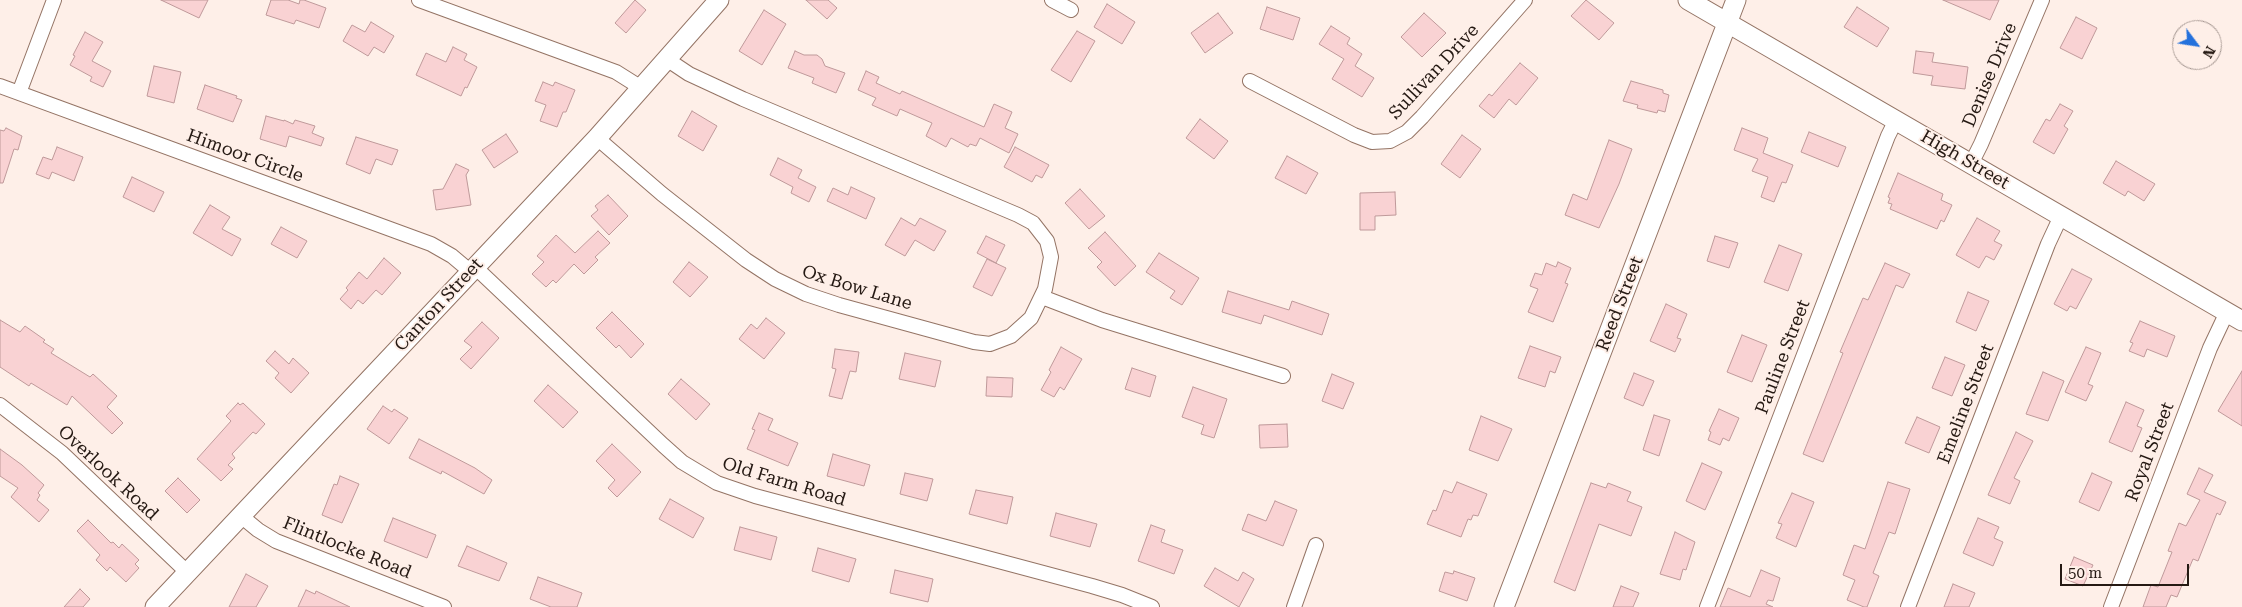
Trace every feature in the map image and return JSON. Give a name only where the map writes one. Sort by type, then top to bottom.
[{"type":"main road","name":"Canton Street","points":[[155,607],[643,89],[720,0]]},
{"type":"main road","name":"High Street","points":[[1688,0],[2234,317]]},
{"type":"main road","name":"Reed Street","points":[[1504,607],[1736,0]]},
{"type":"street","points":[[19,93],[54,0]]},
{"type":"street","points":[[419,0],[616,72],[643,89]]},
{"type":"street","points":[[1052,0],[1071,10]]},
{"type":"street","name":"Sullivan Drive","points":[[1250,81],[1354,135],[1372,142],[1390,141],[1407,132],[1422,117],[1525,0]]},
{"type":"street","name":"Denise Drive","points":[[1971,164],[2042,0]]},
{"type":"street","name":"Ox Bow Lane","points":[[597,138],[662,194],[746,260],[775,279],[823,300],[974,342],[990,344],[1004,340],[1025,324],[1035,311],[1042,297],[1050,265],[1050,249],[1039,228],[1026,218],[752,103],[689,74],[668,60]]},
{"type":"street","name":"Himoor Circle","points":[[0,86],[430,244],[473,270]]},
{"type":"street","name":"Pauline Street","points":[[1707,607],[1888,136],[1896,120]]},
{"type":"street","name":"Emeline Street","points":[[1908,607],[2048,244],[2061,216]]},
{"type":"street","name":"Old Farm Road","points":[[473,270],[663,445],[688,465],[717,483],[755,496],[1099,588],[1152,607]]},
{"type":"street","points":[[1042,297],[1096,318],[1283,376]]},
{"type":"street","name":"Royal Street","points":[[2111,607],[2210,348],[2234,317]]},
{"type":"street","name":"Overlook Road","points":[[0,405],[62,454],[188,572]]},
{"type":"street","name":"Flintlocke Road","points":[[241,516],[258,530],[276,541],[444,607]]},
{"type":"street","points":[[1294,607],[1316,545]]},
{"type":"building","points":[[161,0],[208,0],[199,18]]},
{"type":"building","points":[[271,0],[288,0],[299,4],[300,0],[304,0],[326,8],[319,28],[296,20],[294,24],[266,15]]},
{"type":"building","points":[[635,0],[646,10],[626,33],[615,23]]},
{"type":"building","points":[[806,0],[828,0],[837,8],[827,19]]},
{"type":"building","points":[[1586,0],[1614,23],[1599,40],[1571,16]]},
{"type":"building","points":[[1943,0],[1999,0],[1990,20]]},
{"type":"building","points":[[1107,4],[1135,22],[1122,44],[1094,27]]},
{"type":"building","points":[[1267,7],[1300,18],[1293,40],[1260,29]]},
{"type":"building","points":[[1857,7],[1889,28],[1877,47],[1844,27]]},
{"type":"building","points":[[764,10],[786,24],[762,65],[739,51]]},
{"type":"building","points":[[1218,13],[1233,33],[1205,53],[1191,33]]},
{"type":"building","points":[[1424,13],[1446,33],[1422,57],[1401,37]]},
{"type":"building","points":[[2076,17],[2097,28],[2082,59],[2060,48]]},
{"type":"building","points":[[371,22],[394,36],[384,53],[374,47],[368,56],[343,41],[352,25],[365,32]]},
{"type":"building","points":[[1331,26],[1350,38],[1347,44],[1362,54],[1355,66],[1374,78],[1362,97],[1332,79],[1344,59],[1319,44]]},
{"type":"building","points":[[1077,31],[1095,41],[1071,82],[1051,70]]},
{"type":"building","points":[[85,32],[103,42],[92,61],[111,71],[103,87],[90,81],[92,77],[70,65]]},
{"type":"building","points":[[453,47],[467,54],[464,60],[477,67],[461,96],[416,75],[426,53],[446,62]]},
{"type":"building","points":[[795,51],[804,55],[817,55],[822,59],[825,66],[845,73],[836,93],[812,83],[814,78],[788,68]]},
{"type":"building","points":[[1916,51],[1934,53],[1932,62],[1968,67],[1965,89],[1931,85],[1933,76],[1913,73]]},
{"type":"building","points":[[1520,63],[1538,78],[1516,105],[1509,99],[1494,118],[1479,106],[1489,94],[1492,96]]},
{"type":"building","points":[[154,66],[181,72],[174,103],[147,96]]},
{"type":"building","points":[[866,71],[879,77],[876,83],[900,94],[902,91],[984,127],[994,104],[1012,112],[1005,128],[1018,134],[1009,153],[980,138],[976,146],[970,144],[968,147],[951,138],[946,147],[926,136],[932,123],[900,109],[897,116],[872,105],[876,98],[858,90]]},
{"type":"building","points":[[1631,81],[1663,90],[1663,93],[1669,95],[1665,112],[1658,110],[1657,113],[1637,108],[1638,105],[1623,101]]},
{"type":"building","points":[[543,82],[553,86],[555,82],[575,90],[566,112],[563,112],[557,127],[540,121],[546,105],[535,101]]},
{"type":"building","points":[[205,85],[237,96],[236,98],[242,100],[233,122],[197,109]]},
{"type":"building","points":[[2060,104],[2073,111],[2064,126],[2068,129],[2054,154],[2033,142],[2046,119],[2050,121]]},
{"type":"building","points":[[692,111],[717,126],[703,151],[678,136]]},
{"type":"building","points":[[266,116],[293,124],[295,120],[315,126],[312,133],[324,138],[321,146],[289,136],[286,147],[260,139]]},
{"type":"building","points":[[1200,119],[1228,141],[1214,159],[1186,138]]},
{"type":"building","points":[[6,128],[22,136],[18,150],[14,149],[3,183],[0,183],[0,130],[4,131]]},
{"type":"building","points":[[1742,128],[1768,138],[1763,153],[1793,165],[1786,183],[1782,182],[1774,202],[1761,197],[1768,177],[1752,171],[1758,159],[1734,150]]},
{"type":"building","points":[[1809,132],[1846,147],[1838,167],[1801,152]]},
{"type":"building","points":[[506,134],[518,152],[494,168],[482,150]]},
{"type":"building","points":[[1462,135],[1481,149],[1460,178],[1441,164]]},
{"type":"building","points":[[356,137],[398,150],[392,165],[376,159],[370,174],[346,164]]},
{"type":"building","points":[[1609,140],[1632,149],[1599,228],[1565,215],[1573,194],[1587,200]]},
{"type":"building","points":[[57,147],[83,157],[74,181],[52,172],[49,179],[36,174],[43,157],[52,160]]},
{"type":"building","points":[[1015,147],[1049,165],[1042,178],[1036,175],[1032,182],[1004,167]]},
{"type":"building","points":[[1287,156],[1318,173],[1306,194],[1275,178]]},
{"type":"building","points":[[778,158],[802,170],[798,178],[816,187],[809,202],[791,193],[793,187],[770,175]]},
{"type":"building","points":[[2116,161],[2155,184],[2144,201],[2128,191],[2125,196],[2103,183]]},
{"type":"building","points":[[456,164],[469,170],[466,175],[471,205],[436,210],[433,190],[443,189]]},
{"type":"building","points":[[1898,173],[1943,194],[1941,200],[1952,205],[1944,222],[1941,220],[1937,229],[1890,209],[1892,204],[1888,203],[1890,198],[1888,197]]},
{"type":"building","points":[[132,177],[164,192],[154,212],[123,197]]},
{"type":"building","points":[[851,187],[875,198],[866,219],[827,201],[833,188],[848,195]]},
{"type":"building","points":[[1080,189],[1105,216],[1089,229],[1065,203]]},
{"type":"building","points":[[1395,192],[1396,215],[1375,216],[1375,230],[1360,230],[1360,193]]},
{"type":"building","points":[[608,195],[628,216],[609,235],[591,216],[598,210],[595,206]]},
{"type":"building","points":[[210,205],[230,217],[222,229],[241,239],[232,256],[193,233]]},
{"type":"building","points":[[901,218],[915,226],[920,218],[946,231],[934,251],[915,240],[905,256],[885,245]]},
{"type":"building","points":[[1977,218],[2000,231],[1994,241],[2002,245],[1994,260],[1986,256],[1979,268],[1956,255]]},
{"type":"building","points":[[281,227],[307,241],[297,258],[271,244]]},
{"type":"building","points":[[598,231],[610,243],[595,257],[598,260],[584,274],[574,264],[556,283],[553,280],[546,287],[532,274],[544,262],[537,256],[556,235],[575,253]]},
{"type":"building","points":[[1105,232],[1136,266],[1115,286],[1097,267],[1102,262],[1088,248]]},
{"type":"building","points":[[986,236],[1005,245],[996,263],[977,253]]},
{"type":"building","points":[[1715,236],[1738,243],[1729,268],[1707,261]]},
{"type":"building","points":[[1779,245],[1802,254],[1788,291],[1764,282]]},
{"type":"building","points":[[1159,253],[1199,278],[1182,305],[1170,298],[1175,291],[1146,272]]},
{"type":"building","points":[[384,258],[401,273],[382,295],[376,290],[363,304],[358,300],[351,309],[340,299],[348,290],[346,288],[359,272],[367,279]]},
{"type":"building","points":[[987,259],[1006,268],[992,296],[973,287]]},
{"type":"building","points":[[689,262],[708,277],[690,297],[673,282]]},
{"type":"building","points":[[1558,262],[1571,268],[1565,283],[1568,284],[1553,322],[1528,312],[1538,289],[1530,286],[1535,273],[1542,275],[1546,263],[1556,267]]},
{"type":"building","points":[[1885,263],[1910,274],[1903,288],[1896,285],[1823,462],[1803,454],[1843,353],[1840,352],[1863,298],[1868,300]]},
{"type":"building","points":[[2072,269],[2092,279],[2076,309],[2070,306],[2067,311],[2054,304]]},
{"type":"building","points":[[1228,291],[1289,310],[1292,301],[1329,314],[1322,335],[1264,315],[1261,324],[1222,312]]},
{"type":"building","points":[[1968,292],[1989,301],[1976,331],[1956,322]]},
{"type":"building","points":[[1666,304],[1687,314],[1677,338],[1681,339],[1675,352],[1650,341]]},
{"type":"building","points":[[612,312],[644,344],[631,358],[619,345],[616,348],[596,328]]},
{"type":"building","points":[[766,318],[785,333],[764,359],[739,339],[751,324],[757,329]]},
{"type":"building","points":[[0,320],[20,332],[25,326],[54,349],[51,353],[90,377],[93,374],[117,396],[107,407],[123,423],[112,434],[72,396],[67,405],[31,383],[29,386],[0,367]]},
{"type":"building","points":[[2140,321],[2175,336],[2167,357],[2147,349],[2144,357],[2129,351],[2133,343],[2130,342]]},
{"type":"building","points":[[482,322],[499,338],[471,369],[460,359],[472,347],[464,341]]},
{"type":"building","points":[[1742,335],[1767,345],[1752,382],[1727,372]]},
{"type":"building","points":[[1530,346],[1561,357],[1555,373],[1550,371],[1545,387],[1518,378]]},
{"type":"building","points":[[1061,347],[1082,359],[1064,390],[1060,387],[1054,397],[1041,390]]},
{"type":"building","points":[[2086,347],[2101,353],[2088,384],[2093,386],[2086,401],[2065,392]]},
{"type":"building","points":[[835,349],[859,352],[856,372],[850,371],[842,399],[829,396],[836,369],[832,368]]},
{"type":"building","points":[[275,351],[289,364],[293,358],[309,373],[291,393],[275,378],[279,373],[266,361]]},
{"type":"building","points":[[905,353],[941,361],[935,387],[899,379]]},
{"type":"building","points":[[1945,357],[1965,365],[1952,396],[1932,388]]},
{"type":"building","points":[[1132,368],[1156,376],[1150,397],[1125,389]]},
{"type":"building","points":[[2242,371],[2242,426],[2218,411]]},
{"type":"building","points":[[2043,372],[2064,381],[2048,421],[2026,414]]},
{"type":"building","points":[[1634,373],[1654,381],[1643,406],[1624,398]]},
{"type":"building","points":[[1332,374],[1354,383],[1343,409],[1322,401]]},
{"type":"building","points":[[987,377],[1013,378],[1012,397],[986,396]]},
{"type":"building","points":[[681,379],[710,404],[696,420],[668,394]]},
{"type":"building","points":[[548,385],[578,412],[563,428],[534,401]]},
{"type":"building","points":[[1193,387],[1227,399],[1214,438],[1201,434],[1204,425],[1182,417]]},
{"type":"building","points":[[2126,402],[2144,410],[2137,426],[2142,428],[2132,452],[2109,442]]},
{"type":"building","points":[[238,403],[240,405],[243,403],[265,424],[256,434],[253,432],[232,454],[235,458],[228,465],[233,469],[221,481],[197,459],[231,421],[226,416]]},
{"type":"building","points":[[383,406],[392,412],[394,409],[408,418],[389,444],[367,429]]},
{"type":"building","points":[[1719,409],[1739,418],[1729,441],[1723,438],[1720,445],[1708,440],[1711,432],[1709,431]]},
{"type":"building","points":[[759,413],[773,419],[768,430],[798,443],[788,466],[747,449],[755,430],[752,429]]},
{"type":"building","points":[[1654,415],[1670,420],[1659,456],[1643,450]]},
{"type":"building","points":[[1481,416],[1512,429],[1498,461],[1469,450]]},
{"type":"building","points":[[1917,417],[1940,427],[1929,453],[1905,443]]},
{"type":"building","points":[[1287,424],[1288,447],[1260,448],[1259,425]]},
{"type":"building","points":[[2016,432],[2033,441],[2014,478],[2020,481],[2010,504],[1988,495]]},
{"type":"building","points":[[419,439],[475,468],[492,480],[484,494],[442,471],[441,474],[409,458]]},
{"type":"building","points":[[612,444],[641,472],[617,497],[608,488],[615,480],[596,461]]},
{"type":"building","points":[[0,449],[22,465],[44,485],[38,493],[40,495],[37,500],[49,510],[39,522],[11,497],[18,488],[0,476]]},
{"type":"building","points":[[833,454],[870,465],[864,486],[827,476]]},
{"type":"building","points":[[1702,463],[1722,472],[1705,510],[1686,501]]},
{"type":"building","points":[[2199,468],[2213,475],[2204,492],[2226,502],[2220,515],[2217,513],[2198,561],[2193,559],[2177,597],[2171,595],[2166,607],[2143,607],[2151,585],[2158,587],[2172,552],[2168,551],[2179,523],[2186,526],[2200,500],[2187,494]]},
{"type":"building","points":[[905,473],[933,479],[927,501],[900,494]]},
{"type":"building","points":[[2092,473],[2112,482],[2099,511],[2079,502]]},
{"type":"building","points":[[340,476],[359,484],[342,523],[322,515],[334,484],[337,485]]},
{"type":"building","points":[[178,478],[200,500],[187,513],[165,491]]},
{"type":"building","points":[[1457,482],[1487,494],[1478,516],[1473,515],[1471,520],[1468,519],[1461,537],[1427,524],[1433,510],[1436,511],[1444,490],[1452,493]]},
{"type":"building","points":[[1888,482],[1910,489],[1895,534],[1889,532],[1873,573],[1879,576],[1867,607],[1864,607],[1847,600],[1855,580],[1843,575],[1854,545],[1865,549]]},
{"type":"building","points":[[1591,483],[1606,488],[1608,483],[1631,492],[1627,501],[1642,507],[1631,536],[1599,524],[1575,591],[1554,582]]},
{"type":"building","points":[[976,490],[1013,497],[1007,524],[969,514]]},
{"type":"building","points":[[1792,493],[1814,502],[1796,547],[1776,538],[1782,524],[1778,523]]},
{"type":"building","points":[[670,499],[704,518],[693,538],[659,519]]},
{"type":"building","points":[[1275,501],[1297,510],[1283,546],[1242,530],[1248,514],[1266,521]]},
{"type":"building","points":[[1056,513],[1097,524],[1090,547],[1050,536]]},
{"type":"building","points":[[393,518],[436,535],[427,558],[384,541]]},
{"type":"building","points":[[1978,518],[1999,527],[1994,538],[2003,542],[1993,566],[1963,553]]},
{"type":"building","points":[[88,520],[111,543],[113,542],[119,548],[122,544],[139,560],[135,564],[139,568],[126,582],[110,567],[107,571],[96,560],[100,555],[77,531]]},
{"type":"building","points":[[1151,525],[1165,530],[1161,542],[1183,550],[1174,574],[1138,561]]},
{"type":"building","points":[[740,527],[777,537],[771,560],[734,550]]},
{"type":"building","points":[[1675,532],[1695,542],[1686,570],[1683,569],[1680,580],[1660,574]]},
{"type":"building","points":[[467,546],[507,563],[499,581],[458,566]]},
{"type":"building","points":[[818,548],[856,559],[849,582],[812,571]]},
{"type":"building","points":[[2074,557],[2093,565],[2083,586],[2065,579]]},
{"type":"building","points":[[1215,568],[1238,581],[1243,572],[1254,579],[1239,607],[1204,586]]},
{"type":"building","points":[[895,570],[933,579],[928,602],[890,593]]},
{"type":"building","points":[[1761,570],[1780,578],[1773,601],[1768,600],[1766,604],[1773,607],[1720,607],[1728,588],[1750,597]]},
{"type":"building","points":[[1454,571],[1475,578],[1467,601],[1439,591],[1445,572],[1453,574]]},
{"type":"building","points":[[246,574],[268,586],[256,607],[229,607]]},
{"type":"building","points":[[538,577],[582,593],[577,607],[551,607],[530,599]]},
{"type":"building","points":[[1953,584],[1975,593],[1969,607],[1944,607]]},
{"type":"building","points":[[1621,586],[1639,593],[1633,607],[1613,607]]},
{"type":"building","points":[[80,589],[90,599],[83,607],[64,607]]},
{"type":"building","points":[[306,590],[315,594],[316,591],[350,607],[298,607]]}]
